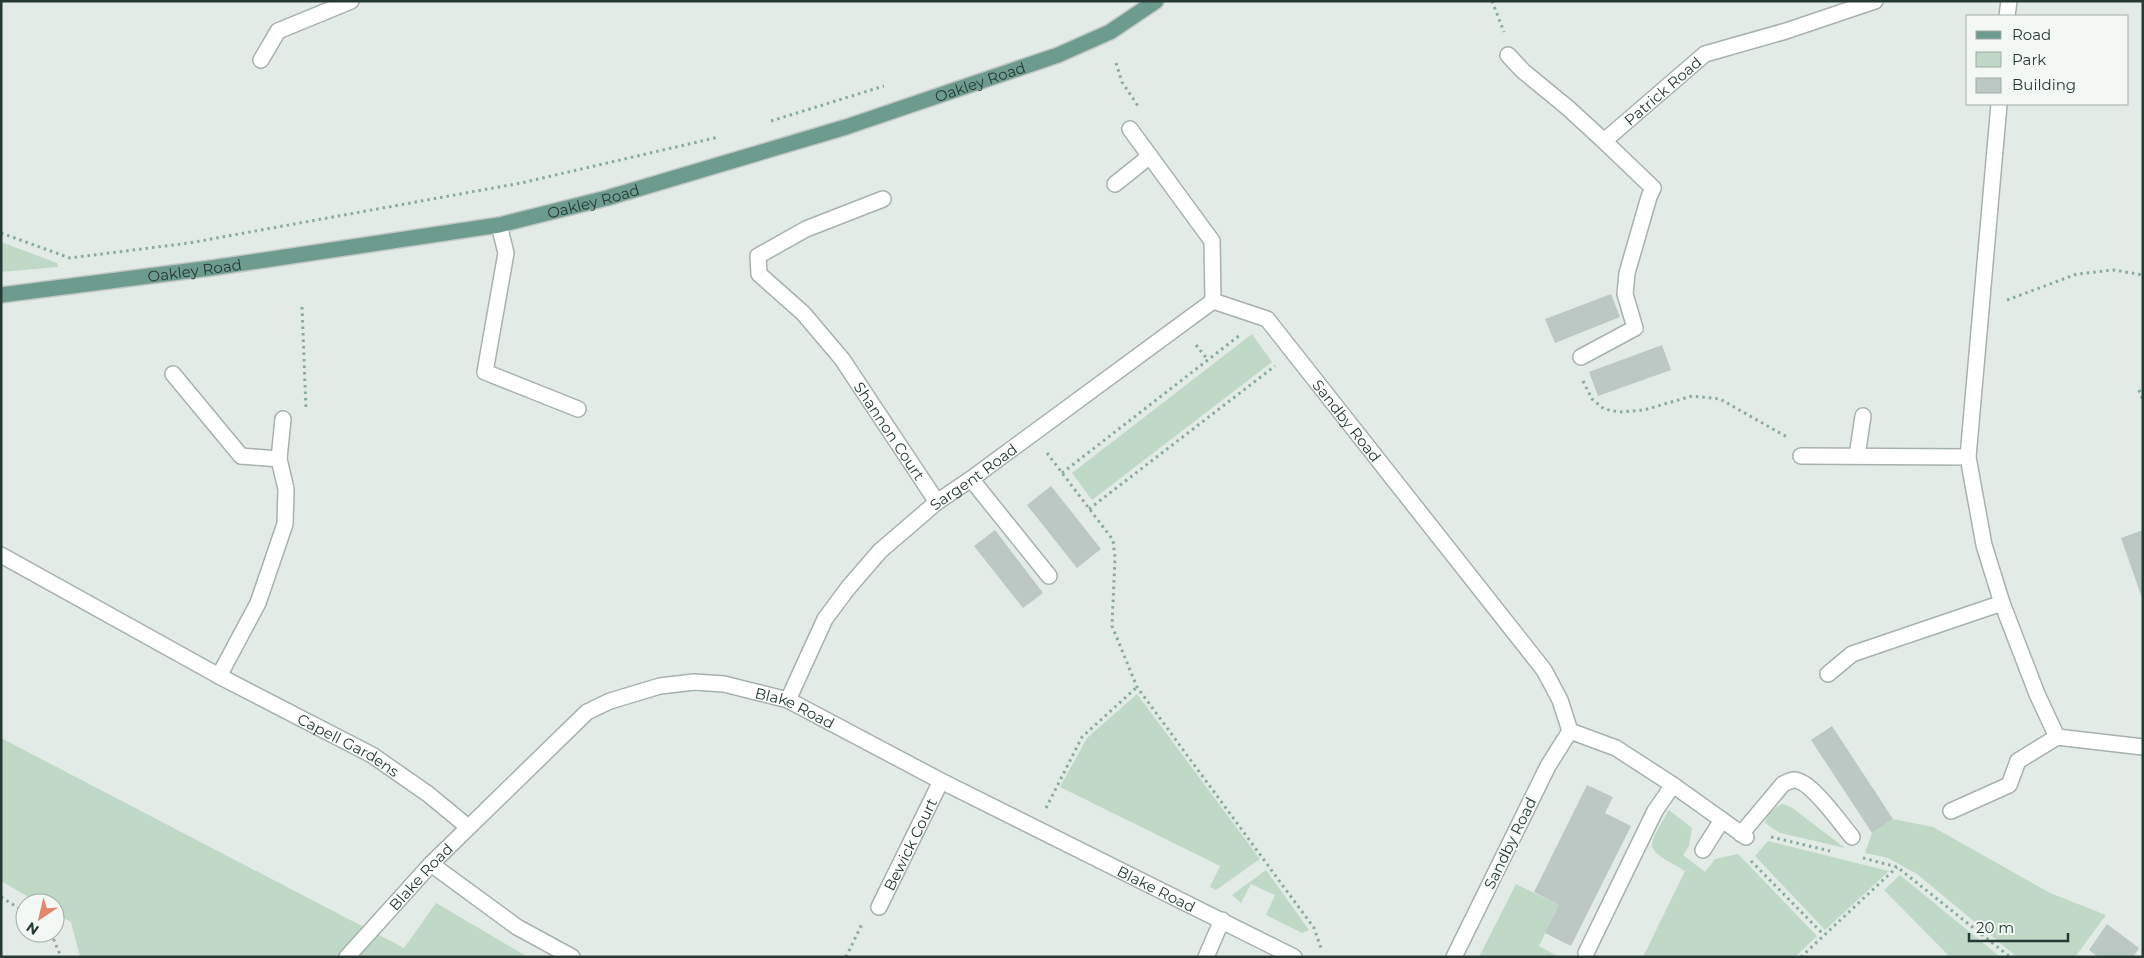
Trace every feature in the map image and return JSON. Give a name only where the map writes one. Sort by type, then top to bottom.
[{"type":"main road","name":"Oakley Road","points":[[1,295],[194,271],[499,225],[607,198],[846,127],[1049,59],[1110,32],[1156,1]]},
{"type":"street","points":[[261,60],[278,31],[351,1]]},
{"type":"street","name":"Patrick Road","points":[[1604,141],[1705,54],[1786,31],[1875,1]]},
{"type":"street","points":[[2007,15],[2008,1]]},
{"type":"street","points":[[1508,55],[1523,71],[1568,108],[1653,188],[1627,273],[1625,294],[1635,328],[1580,357]]},
{"type":"street","points":[[1999,105],[1968,457],[1984,545],[2002,602],[2034,686],[2057,737]]},
{"type":"street","points":[[1130,129],[1212,241],[1213,301]]},
{"type":"street","points":[[1115,184],[1150,156]]},
{"type":"street","name":"Shannon Court","points":[[883,200],[806,229],[758,256],[759,274],[803,313],[842,359],[937,502]]},
{"type":"street","points":[[499,225],[506,253],[485,372],[578,409]]},
{"type":"street","name":"Sandby Road","points":[[1213,301],[1267,319],[1544,670],[1560,700],[1570,731],[1548,766],[1454,957]]},
{"type":"street","name":"Sargent Road","points":[[788,700],[826,619],[848,588],[880,551],[937,502],[972,479],[1213,301]]},
{"type":"street","points":[[173,374],[242,456],[279,459]]},
{"type":"street","points":[[1856,456],[1863,416]]},
{"type":"street","points":[[219,676],[258,603],[285,524],[286,489],[279,459],[283,419]]},
{"type":"street","points":[[1801,456],[1968,457]]},
{"type":"street","points":[[972,479],[1049,576]]},
{"type":"street","name":"Capell Gardens","points":[[1,555],[219,676],[372,755],[428,794],[468,827]]},
{"type":"street","points":[[1828,674],[1852,654],[2002,602]]},
{"type":"street","name":"Blake Road","points":[[347,957],[431,864],[587,712],[610,701],[660,686],[694,682],[724,684],[788,700],[941,781],[1294,957]]},
{"type":"street","points":[[1570,731],[1616,748],[1673,785],[1743,835],[1783,784],[1792,780],[1803,782],[1818,796],[1852,837]]},
{"type":"street","points":[[1951,811],[2009,785],[2018,761],[2057,737],[2143,747]]},
{"type":"street","name":"Bewick Court","points":[[879,907],[941,781]]},
{"type":"street","points":[[1586,953],[1655,811],[1673,785]]},
{"type":"street","points":[[1703,850],[1722,820]]},
{"type":"street","points":[[431,864],[517,927],[572,957]]},
{"type":"street","points":[[1206,957],[1222,920]]},
{"type":"path","points":[[1492,1],[1504,31],[1508,55]]},
{"type":"path","points":[[1116,63],[1122,82],[1146,118],[1130,129]]},
{"type":"path","points":[[767,122],[889,84]]},
{"type":"path","points":[[1,233],[70,258],[189,243],[521,183],[720,136]]},
{"type":"path","points":[[2007,300],[2077,274],[2114,270],[2143,275]]},
{"type":"path","points":[[302,307],[306,417]]},
{"type":"path","points":[[1062,473],[1248,328],[1258,317]]},
{"type":"path","points":[[1089,509],[1293,352]]},
{"type":"path","points":[[1580,357],[1574,361],[1592,400],[1604,409],[1619,412],[1644,410],[1692,396],[1720,399],[1789,438],[1801,456]]},
{"type":"path","points":[[2139,390],[2143,400]]},
{"type":"path","points":[[1033,434],[1113,540],[1115,558],[1112,626],[1137,687],[1314,928],[1321,948]]},
{"type":"path","points":[[1044,813],[1082,737],[1137,687]]},
{"type":"path","points":[[1824,935],[1747,857],[1743,835],[1771,837],[1836,852]]},
{"type":"path","points":[[1854,856],[1897,866],[2010,957]]},
{"type":"path","points":[[1801,957],[1897,866]]},
{"type":"path","points":[[1,897],[15,906]]},
{"type":"path","points":[[846,957],[865,917],[879,907]]},
{"type":"path","points":[[55,943],[61,957]]},
{"type":"green space","points":[[1,242],[57,263],[58,267],[1,272]]},
{"type":"green space","points":[[1252,334],[1272,362],[1092,500],[1072,473]]},
{"type":"green space","points":[[1137,694],[1260,859],[1216,890],[1210,887],[1220,866],[1060,787],[1087,738]]},
{"type":"green space","points":[[1,738],[404,948],[436,903],[528,957],[80,957],[71,922],[65,919],[65,893],[22,893],[1,881]]},
{"type":"green space","points":[[1783,804],[1791,807],[1845,848],[1780,833],[1765,823],[1771,812]]},
{"type":"green space","points":[[1669,810],[1692,828],[1689,846],[1683,855],[1705,872],[1715,859],[1738,854],[1817,936],[1795,957],[1643,957],[1685,871],[1662,857],[1653,848],[1655,834]]},
{"type":"green space","points":[[1893,819],[1933,827],[2050,893],[2106,915],[2075,957],[2017,957],[1917,874],[1888,858],[1865,853],[1872,833]]},
{"type":"green space","points":[[1768,841],[1889,871],[1825,930],[1755,856]]},
{"type":"green space","points":[[1266,870],[1309,930],[1302,933],[1266,915],[1275,895],[1251,884],[1241,903],[1232,895]]},
{"type":"green space","points":[[1900,875],[1999,956],[1950,957],[1884,890]]},
{"type":"green space","points":[[1516,884],[1559,905],[1539,946],[1559,957],[1479,957]]},
{"type":"building","points":[[1611,294],[1620,317],[1555,343],[1545,319]]},
{"type":"building","points":[[1662,345],[1671,370],[1598,396],[1589,372]]},
{"type":"building","points":[[1051,486],[1101,549],[1077,568],[1027,505]]},
{"type":"building","points":[[995,530],[1043,593],[1023,608],[974,546]]},
{"type":"building","points":[[2143,530],[2143,598],[2142,598],[2121,538]]},
{"type":"building","points":[[1832,726],[1893,819],[1872,833],[1811,740]]},
{"type":"building","points":[[1587,785],[1613,797],[1605,813],[1631,826],[1571,946],[1545,933],[1559,905],[1534,892]]},
{"type":"building","points":[[2107,924],[2139,948],[2133,957],[2098,957],[2089,950]]}]
